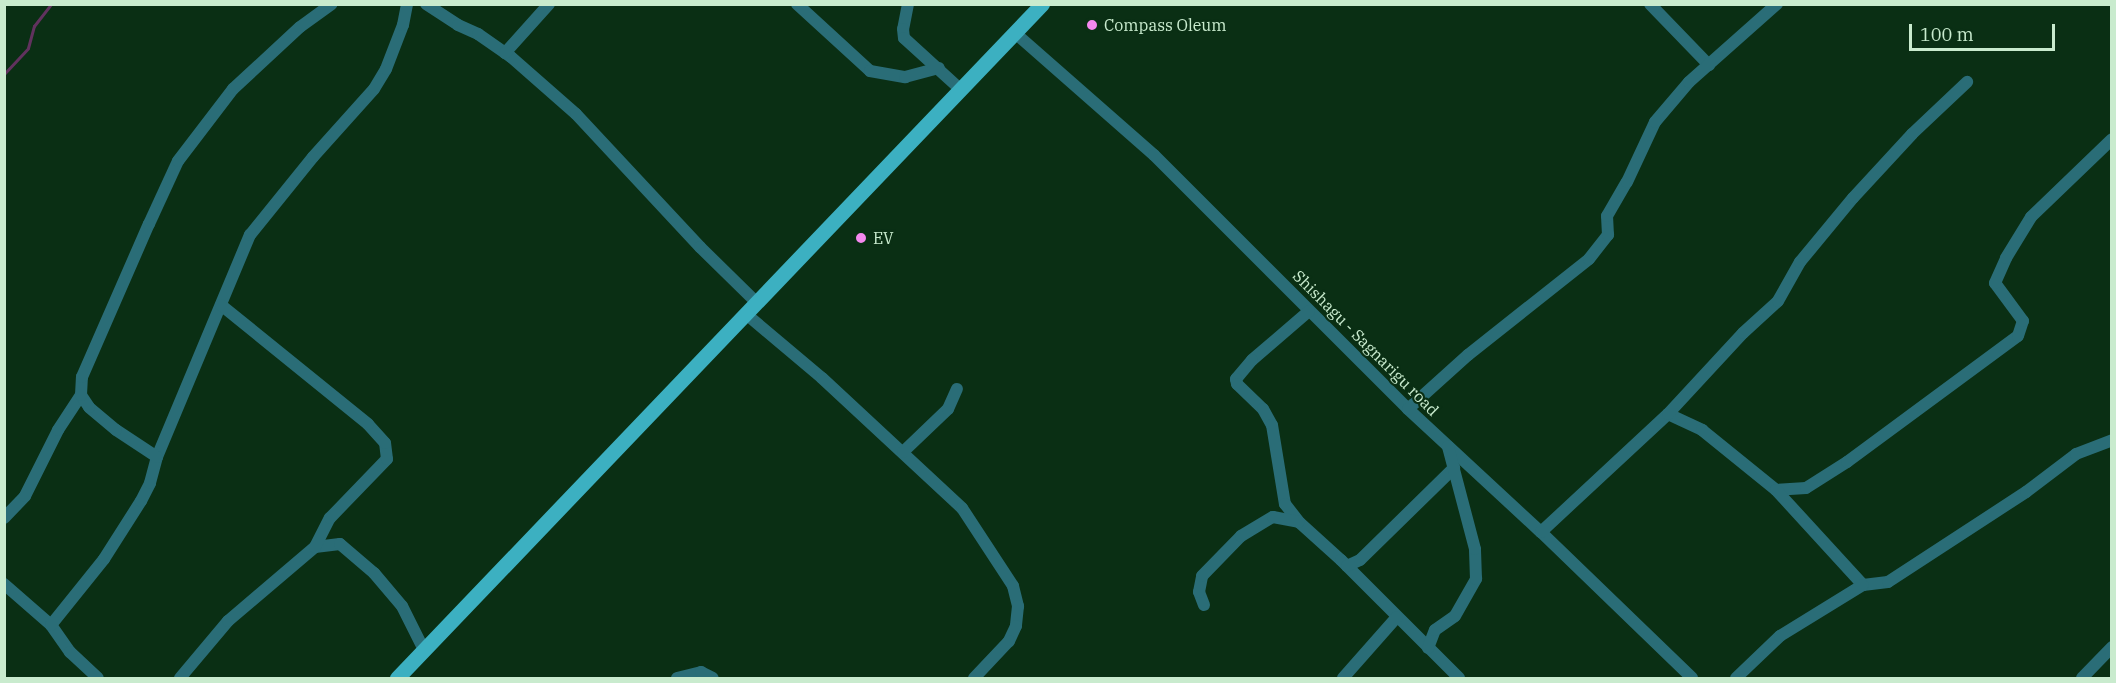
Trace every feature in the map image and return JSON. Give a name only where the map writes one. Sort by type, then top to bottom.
[{"type":"main road","points":[[397,678],[1041,4]]},
{"type":"street","points":[[4,518],[25,496],[58,430],[81,395],[82,377],[178,161],[234,89],[300,27],[332,4]]},
{"type":"street","points":[[51,625],[104,560],[141,501],[150,483],[157,457],[250,235],[374,89],[386,69],[404,25],[407,4]]},
{"type":"street","points":[[426,4],[458,25],[478,34],[505,53],[576,114],[700,247],[751,309],[962,508],[1013,586],[1018,606],[1017,626],[1009,641],[974,678]]},
{"type":"street","points":[[505,53],[549,4]]},
{"type":"street","points":[[797,4],[870,71],[905,77],[939,68]]},
{"type":"street","points":[[909,4],[903,34],[960,89]]},
{"type":"street","points":[[1650,4],[1709,65]]},
{"type":"street","points":[[1408,409],[1468,355],[1588,260],[1608,235],[1607,216],[1627,182],[1655,122],[1689,82],[1776,4]]},
{"type":"street","name":"Shishagu - Sagnarigu road","points":[[1015,33],[1154,155],[1408,409],[1541,532],[1692,678]]},
{"type":"street","points":[[1541,532],[1668,414],[1743,333],[1778,301],[1800,262],[1853,198],[1912,134],[1967,82]]},
{"type":"street","points":[[1776,490],[1806,488],[1847,462],[2018,336],[2023,321],[1995,283],[2006,258],[2031,217],[2112,139]]},
{"type":"street","points":[[180,678],[228,621],[315,547],[330,518],[387,459],[387,448],[368,424],[221,305]]},
{"type":"street","points":[[1309,311],[1252,360],[1236,379],[1237,384],[1263,409],[1272,425],[1285,504],[1300,523],[1347,566],[1459,678]]},
{"type":"street","points":[[903,452],[948,409],[957,389]]},
{"type":"street","points":[[81,395],[89,407],[116,430],[157,457]]},
{"type":"street","points":[[1668,414],[1702,430],[1776,490],[1863,585]]},
{"type":"street","points":[[1736,678],[1780,636],[1863,585],[1888,582],[2026,492],[2076,454],[2112,440]]},
{"type":"street","points":[[1428,648],[1435,630],[1455,616],[1476,579],[1475,549],[1447,445]]},
{"type":"street","points":[[1347,566],[1360,560],[1454,468]]},
{"type":"street","points":[[1204,605],[1199,592],[1202,576],[1241,536],[1273,517],[1300,523]]},
{"type":"street","points":[[315,547],[340,544],[374,573],[402,606],[424,650]]},
{"type":"street","points":[[4,584],[51,625],[70,652],[98,678]]},
{"type":"street","points":[[1343,678],[1397,617]]},
{"type":"street","points":[[2082,678],[2112,647]]},
{"type":"street","points":[[677,678],[701,672],[713,678]]},
{"type":"waterway","points":[[4,74],[28,48],[34,26],[51,4]]},
{"type":"place","name":"Compass Oleum","points":[[1092,25]]},
{"type":"place","name":"EV","points":[[861,238]]}]
